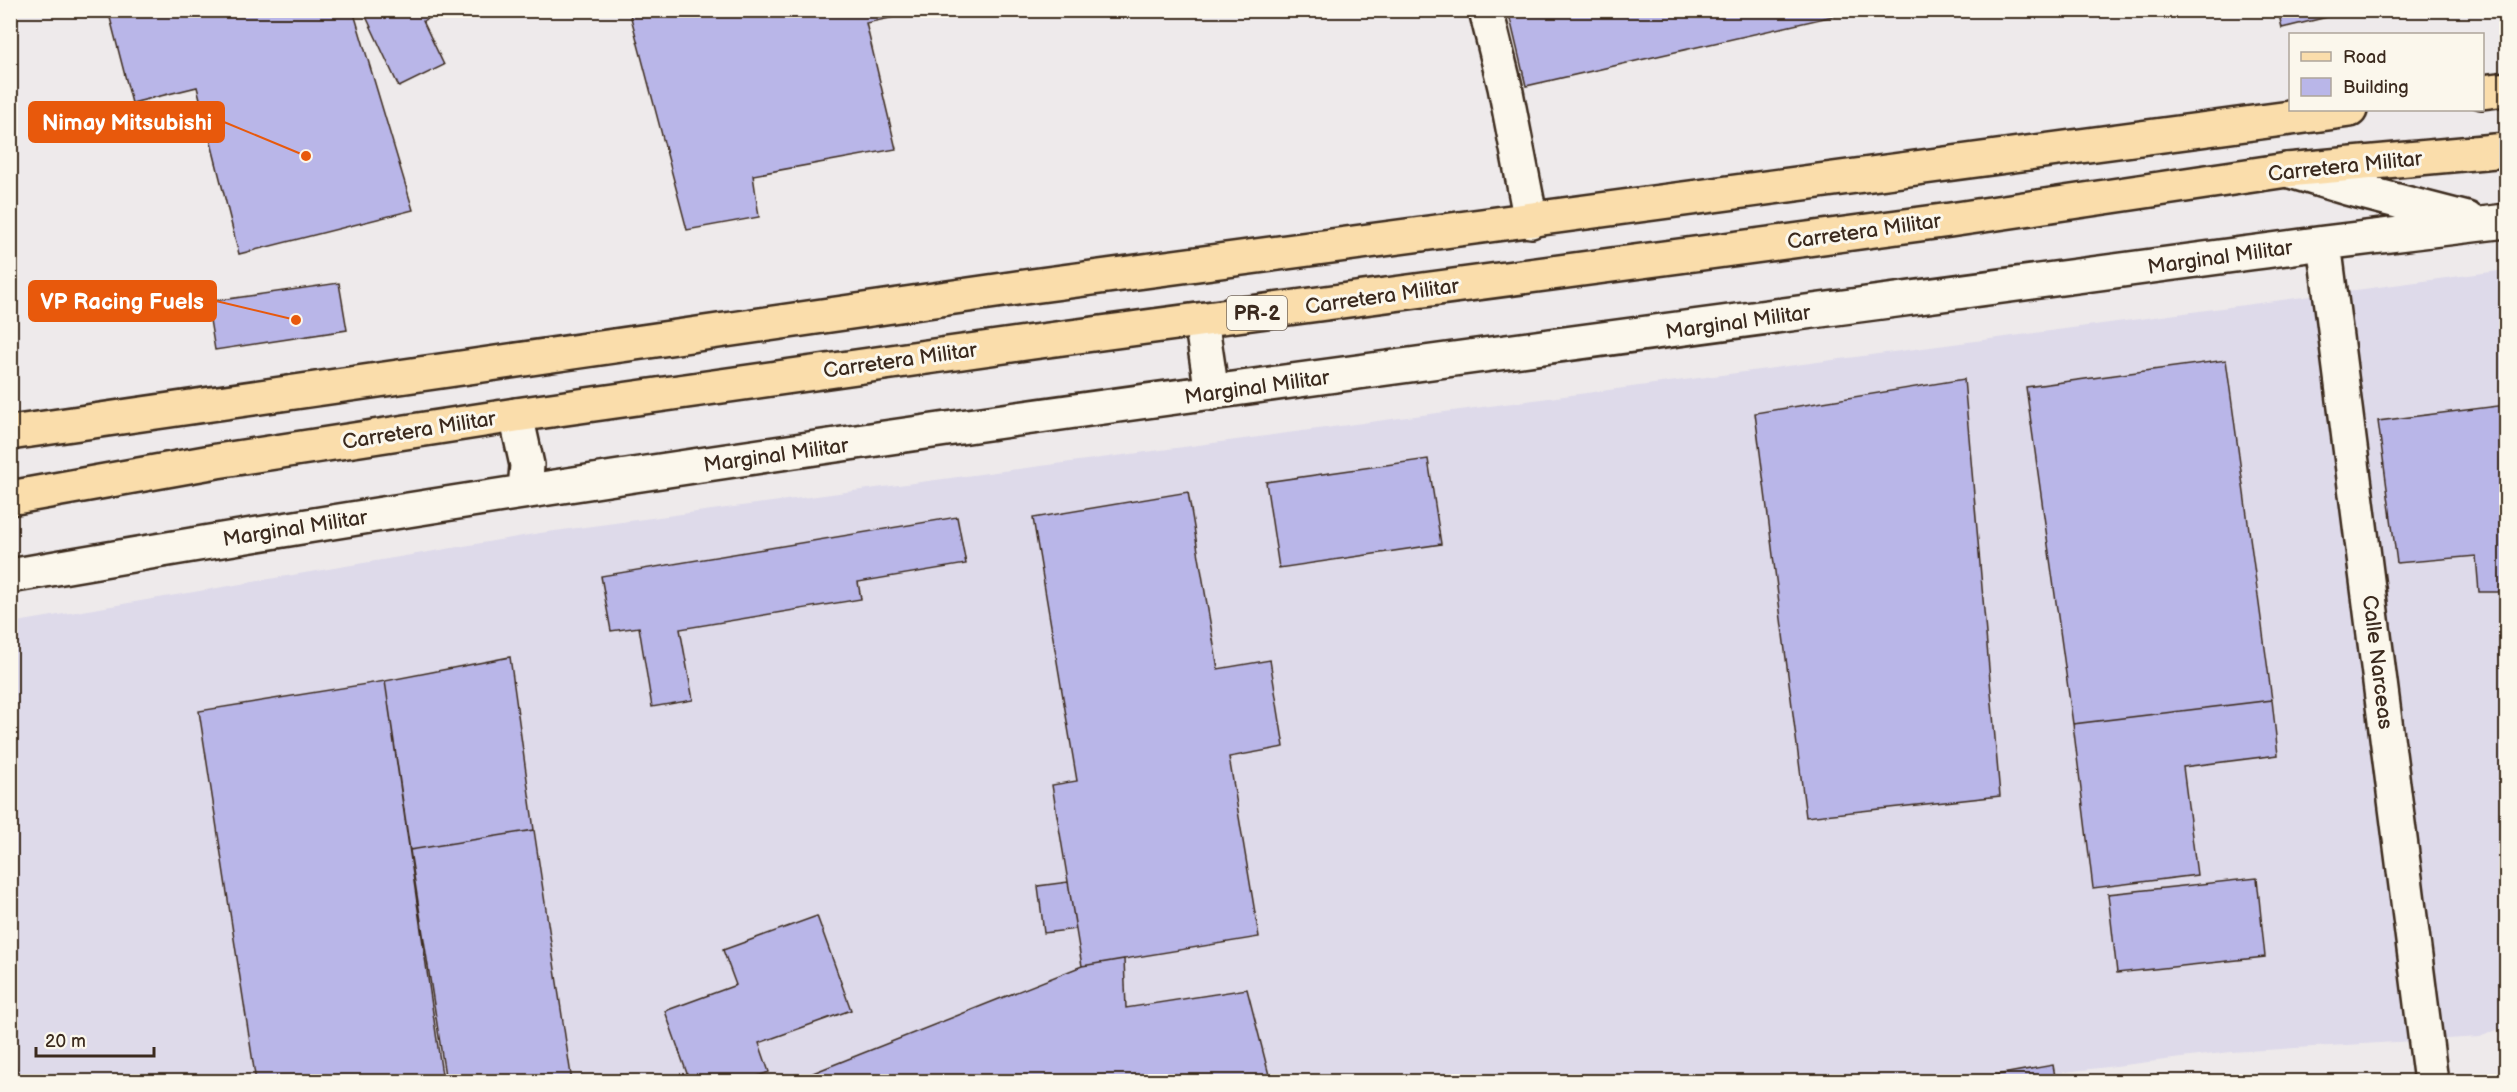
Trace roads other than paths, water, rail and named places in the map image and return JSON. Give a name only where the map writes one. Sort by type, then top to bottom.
[{"type":"main road","points":[[2484,92],[2506,89]]},
{"type":"main road","points":[[10,433],[1005,290],[1531,221],[1931,164],[2342,111]]},
{"type":"main road","name":"Carretera Militar","points":[[10,498],[216,461],[516,415],[1033,342],[1950,220],[2287,170],[2506,150]]},
{"type":"street","points":[[1486,10],[1505,87],[1531,221]]},
{"type":"street","points":[[2287,170],[2347,188],[2497,222]]},
{"type":"street","name":"Marginal Militar","points":[[10,576],[525,491],[1212,393],[2324,243],[2497,222]]},
{"type":"street","name":"Calle Narceas","points":[[2324,243],[2432,1082]]},
{"type":"street","points":[[1201,321],[1212,393]]},
{"type":"street","points":[[516,415],[527,465],[525,491]]},
{"type":"place","name":"Nimay Mitsubishi","points":[[306,156]]},
{"type":"place","name":"VP Racing Fuels","points":[[296,320]]}]
